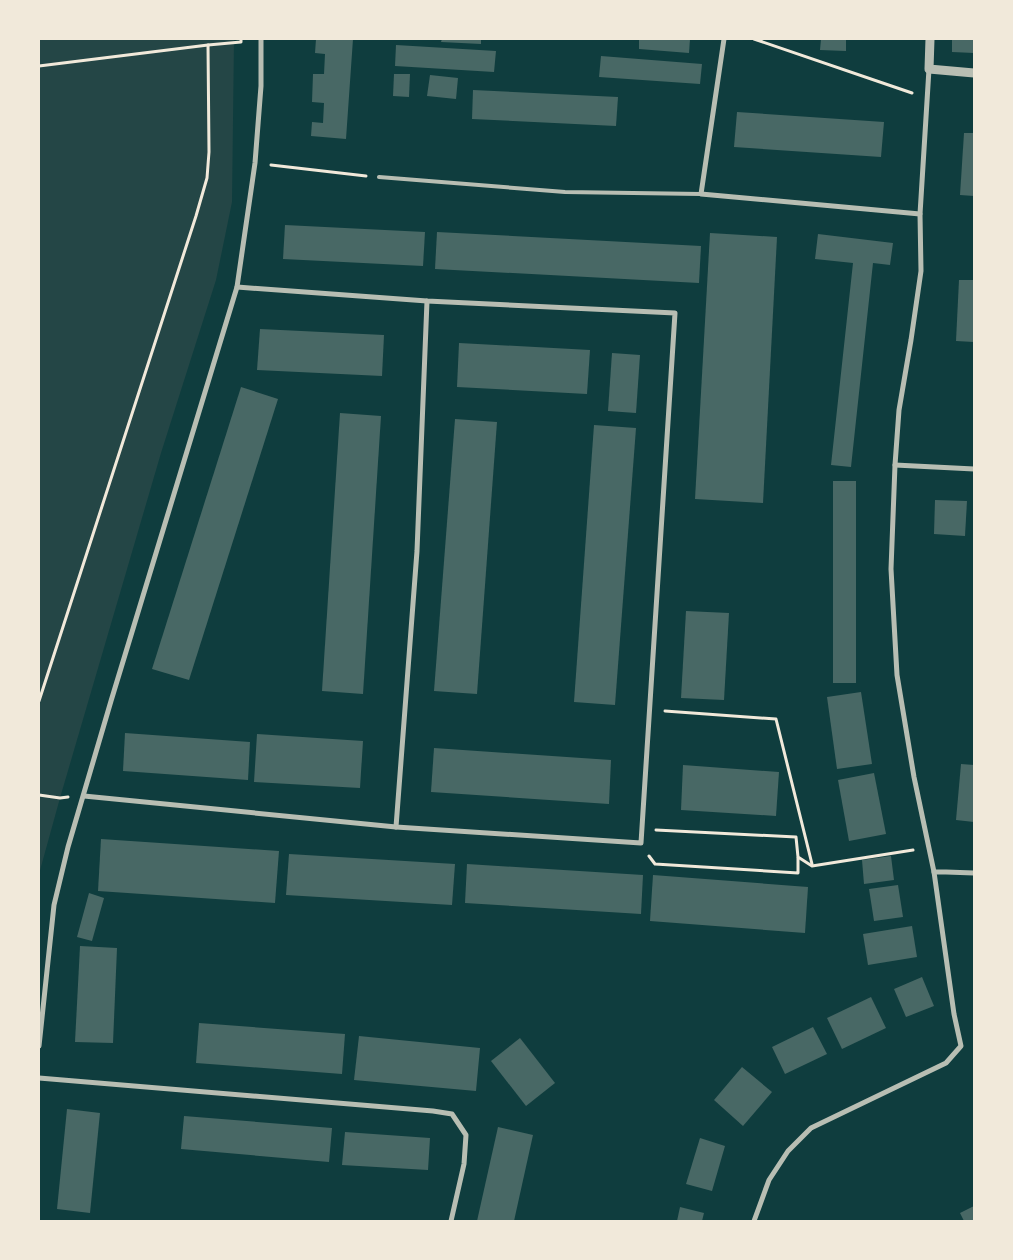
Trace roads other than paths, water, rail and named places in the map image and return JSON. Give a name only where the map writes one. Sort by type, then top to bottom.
[{"type":"street","points":[[39,1046],[54,905],[68,847],[237,287],[255,163],[261,86],[261,39]]},
{"type":"street","points":[[724,39],[701,194],[920,214]]},
{"type":"street","points":[[754,1221],[769,1180],[788,1151],[811,1128],[946,1063],[961,1046],[954,1014],[934,872],[914,777],[897,675],[891,570],[894,465],[899,410],[921,271],[920,214],[930,39]]},
{"type":"street","points":[[929,69],[974,73]]},
{"type":"street","points":[[84,796],[396,827],[640,843],[675,313],[427,301],[237,287]]},
{"type":"street","points":[[396,827],[417,551],[427,301]]},
{"type":"street","points":[[894,465],[974,469]]},
{"type":"street","points":[[934,872],[974,873]]},
{"type":"street","points":[[39,1078],[424,1110],[452,1114],[466,1135],[464,1164],[451,1221]]},
{"type":"lane","points":[[379,177],[566,192],[701,194]]}]
